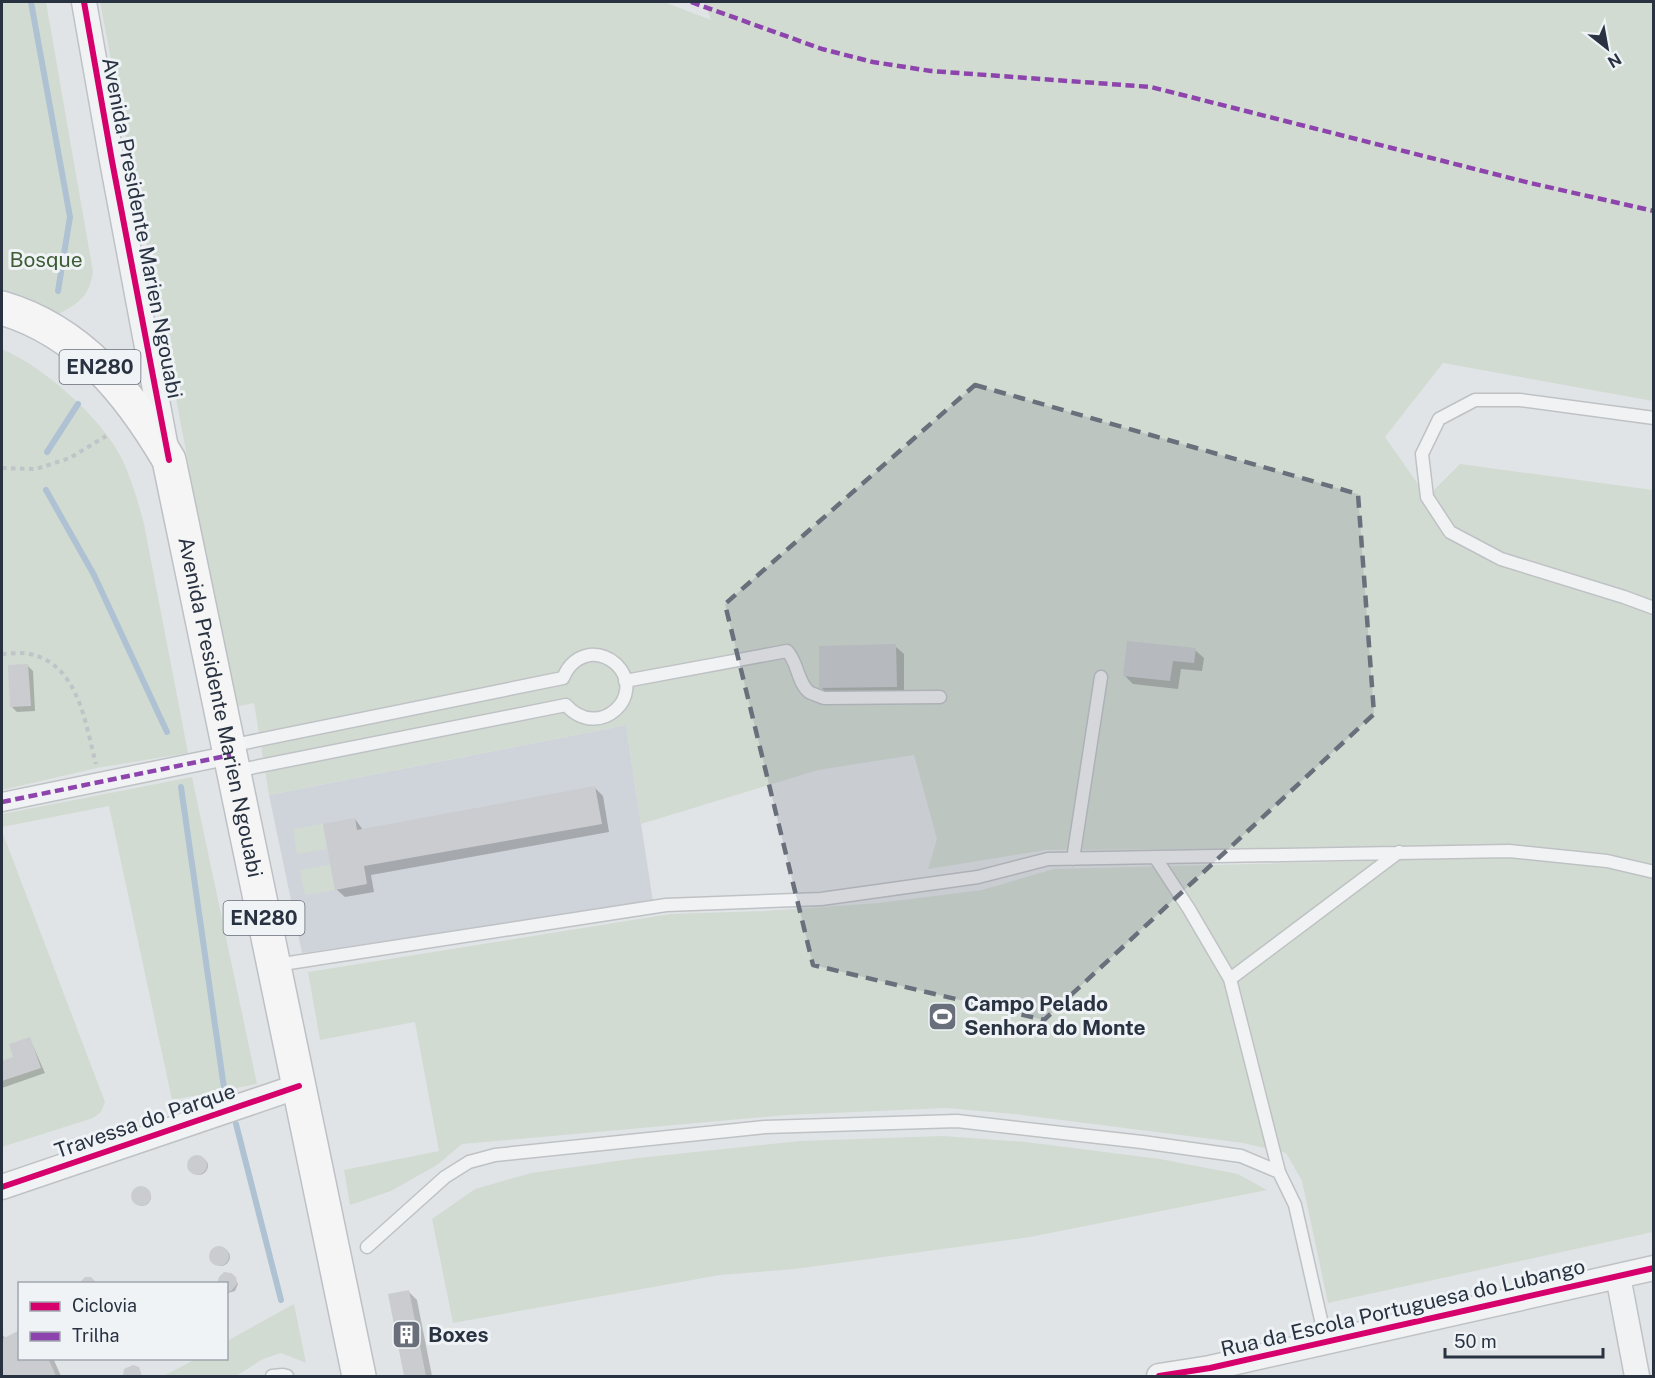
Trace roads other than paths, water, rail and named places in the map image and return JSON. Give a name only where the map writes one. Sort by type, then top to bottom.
[{"type":"main road","name":"EN280","points":[[2,308],[62,335],[92,358],[123,390],[147,422],[168,460]]},
{"type":"main road","name":"Avenida Presidente Marien Ngouabi","points":[[168,460],[359,1377]]},
{"type":"street","name":"Avenida Presidente Marien Ngouabi","points":[[84,2],[168,460]]},
{"type":"street","points":[[2,802],[231,758]]},
{"type":"street","name":"Travessa do Parque","points":[[2,1187],[299,1086]]},
{"type":"street","name":"Rua da Escola Portuguesa do Lubango","points":[[1159,1377],[1211,1372],[1326,1342],[1653,1268]]},
{"type":"street","points":[[1618,1276],[1637,1377]]},
{"type":"lane","points":[[1653,418],[1520,400],[1475,400],[1439,419],[1422,454],[1427,497],[1450,532],[1501,559],[1653,608]]},
{"type":"lane","points":[[625,681],[787,651],[794,658],[809,692],[824,698],[940,697]]},
{"type":"lane","points":[[603,656],[612,660],[620,668],[625,681],[624,698],[619,707],[610,715],[601,718],[580,717],[566,705],[231,758],[563,678],[572,663],[581,657],[603,656]]},
{"type":"lane","points":[[1073,859],[1101,676]]},
{"type":"lane","points":[[274,966],[666,905],[821,899],[978,877],[1048,859],[1509,851],[1607,861],[1653,872]]},
{"type":"lane","points":[[1230,979],[1399,852]]},
{"type":"lane","points":[[1155,857],[1230,979],[1279,1172],[1295,1205],[1326,1342]]},
{"type":"lane","points":[[367,1247],[445,1177],[469,1162],[495,1155],[765,1127],[957,1121],[1241,1156],[1279,1172]]},
{"type":"lane","points":[[272,1377],[283,1375],[287,1377]]},
{"type":"waterway","points":[[31,2],[70,217],[58,291]]},
{"type":"waterway","points":[[47,452],[78,404]]},
{"type":"waterway","points":[[46,490],[94,575],[167,732]]},
{"type":"waterway","points":[[181,787],[224,1088]]},
{"type":"waterway","points":[[236,1124],[281,1300]]},
{"type":"place","name":"Campo Pelado Senhora do Monte","points":[[943,1016]]},
{"type":"place","name":"Boxes","points":[[407,1335]]},
{"type":"park label","name":"Bosque","points":[[46,260]]}]
